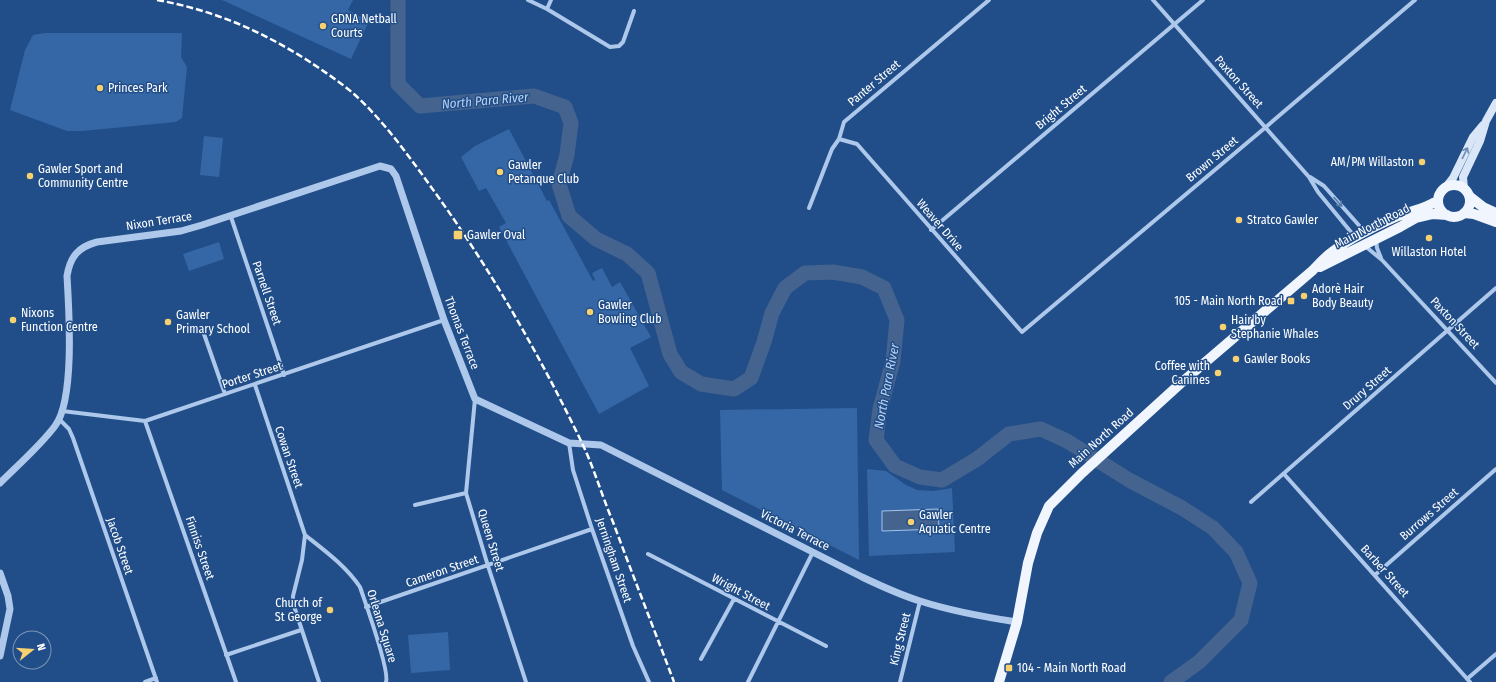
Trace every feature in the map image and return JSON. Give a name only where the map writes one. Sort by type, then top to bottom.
[{"type":"main road","points":[[1486,121],[1480,141],[1463,177],[1469,205],[1464,213],[1456,217],[1447,215],[1439,208],[1438,200],[1440,192],[1453,178],[1473,137],[1486,121],[1496,103]]},
{"type":"main road","points":[[1446,187],[1457,185],[1483,207],[1496,213]]},
{"type":"main road","name":"Main North Road","points":[[999,682],[1017,622],[1028,563],[1037,533],[1049,506],[1082,473],[1211,357],[1312,271],[1330,253],[1365,232],[1403,214],[1425,208],[1438,200]]},
{"type":"main road","points":[[1464,213],[1474,214],[1496,222]]},
{"type":"main road","name":"Main North Road","points":[[1312,271],[1416,218],[1433,214],[1447,215]]},
{"type":"main road","points":[[1355,237],[1360,239],[1366,238],[1398,222],[1416,218]]},
{"type":"street","points":[[528,0],[547,9],[610,47],[619,46],[623,42],[634,11]]},
{"type":"street","points":[[547,9],[551,0]]},
{"type":"street","name":"Panter Street","points":[[809,208],[832,149],[839,139],[844,122],[989,0]]},
{"type":"street","name":"Paxton Street","points":[[1153,0],[1309,176],[1318,192],[1355,237]]},
{"type":"street","name":"Bright Street","points":[[931,230],[1203,0]]},
{"type":"street","name":"Brown Street","points":[[1022,332],[1415,0]]},
{"type":"street","name":"Weaver Drive","points":[[839,139],[858,144],[931,230],[1022,332]]},
{"type":"street","name":"Nixon Terrace","points":[[0,483],[55,426],[62,411],[65,400],[69,355],[67,276],[69,266],[78,250],[88,244],[97,242],[181,231],[231,217],[377,166],[391,169],[396,176]]},
{"type":"street","name":"Thomas Terrace","points":[[396,176],[444,320],[475,399]]},
{"type":"street","name":"Paxton Street","points":[[1309,176],[1324,186],[1365,232]]},
{"type":"street","name":"Parnell Street","points":[[231,217],[284,375]]},
{"type":"street","name":"Paxton Street","points":[[1376,239],[1377,248],[1382,260]]},
{"type":"street","name":"Paxton Street","points":[[1364,245],[1382,260],[1496,383]]},
{"type":"street","name":"Drury Street","points":[[1251,502],[1496,288]]},
{"type":"street","name":"Porter Street","points":[[62,411],[145,421],[444,320]]},
{"type":"street","points":[[204,334],[225,394]]},
{"type":"street","name":"Cowan Street","points":[[254,385],[305,535]]},
{"type":"street","points":[[475,399],[569,443]]},
{"type":"street","name":"Queen Street","points":[[475,399],[466,493],[526,682]]},
{"type":"street","name":"Jacob Street","points":[[59,419],[69,429],[73,438],[156,680]]},
{"type":"street","name":"Finniss Street","points":[[145,421],[236,682]]},
{"type":"street","name":"Jerningham Street","points":[[569,443],[573,470],[592,529],[633,646],[649,682]]},
{"type":"street","name":"Victoria Terrace","points":[[569,443],[601,445],[862,578],[920,601],[969,614],[1017,622]]},
{"type":"street","name":"Burrows Street","points":[[1376,575],[1496,469]]},
{"type":"street","name":"Barber Street","points":[[1284,474],[1376,575],[1468,681]]},
{"type":"street","points":[[415,505],[466,493]]},
{"type":"street","name":"Cameron Street","points":[[366,607],[592,529]]},
{"type":"street","points":[[305,535],[302,560],[293,596],[293,603],[318,682]]},
{"type":"street","name":"Orleana Square","points":[[305,535],[331,557],[355,580],[360,587],[382,655],[386,670],[386,682]]},
{"type":"street","points":[[748,682],[813,552]]},
{"type":"street","name":"Wright Street","points":[[648,554],[778,623],[826,646]]},
{"type":"street","points":[[0,573],[8,596],[10,609],[0,656]]},
{"type":"street","points":[[701,659],[734,599]]},
{"type":"street","name":"King Street","points":[[900,682],[920,601]]},
{"type":"street","points":[[226,655],[301,630]]},
{"type":"street","points":[[1468,681],[1496,654]]},
{"type":"street","points":[[145,682],[156,680]]},
{"type":"shaded area","name":"GDNA Netball Courts","points":[[222,0],[353,0],[348,10],[369,21],[351,59]]},
{"type":"shaded area","name":"Princes Park","points":[[45,33],[182,33],[181,57],[187,67],[182,118],[176,122],[82,131],[67,131],[10,110],[25,50],[33,35]]},
{"type":"shaded area","name":"Gawler Bowling Club","points":[[509,129],[547,201],[549,200],[593,281],[595,280],[592,273],[602,268],[612,287],[620,282],[651,337],[630,348],[649,386],[599,414],[499,227],[506,223],[486,188],[479,191],[461,157],[475,146]]},
{"type":"shaded area","points":[[204,136],[223,138],[219,177],[200,175]]},
{"type":"shaded area","points":[[219,242],[224,259],[189,271],[183,254]]},
{"type":"shaded area","points":[[857,408],[859,560],[722,490],[720,410]]},
{"type":"shaded area","name":"Gawler Aquatic Centre","points":[[867,469],[886,471],[906,485],[917,490],[933,491],[952,488],[955,552],[869,556]]},
{"type":"shaded area","points":[[938,509],[939,529],[882,531],[882,511]]},
{"type":"shaded area","points":[[448,632],[450,670],[411,673],[408,635]]},
{"type":"waterway","name":"North Para River","points":[[398,0],[398,84],[420,106],[534,96],[565,107],[571,123],[567,155],[559,184],[569,216],[596,239],[627,254],[648,273],[670,354],[681,372],[701,384],[734,389],[751,378],[764,342],[772,313],[785,288],[805,273],[833,272],[862,277],[884,288],[897,320],[893,361],[880,409],[876,440],[895,466],[920,477],[942,480],[977,459],[1009,434],[1041,429],[1067,441],[1129,480],[1182,508],[1213,528],[1236,552],[1250,583],[1241,620],[1199,662],[1171,682]]},
{"type":"railway","points":[[157,0],[178,4],[236,23],[274,41],[310,62],[354,94],[378,118],[409,157],[459,227],[498,287],[533,348],[566,411],[590,462],[674,682]]},
{"type":"place","name":"GDNA Netball Courts","points":[[323,26]]},
{"type":"place","name":"Princes Park","points":[[100,88]]},
{"type":"place","name":"AM/PM Willaston","points":[[1422,162]]},
{"type":"place","name":"Gawler Petanque Club","points":[[500,172]]},
{"type":"place","name":"Gawler Sport and Community Centre","points":[[30,176]]},
{"type":"place","name":"Stratco Gawler","points":[[1239,220]]},
{"type":"place","name":"Gawler Oval","points":[[458,235]]},
{"type":"place","name":"Willaston Hotel","points":[[1429,238]]},
{"type":"place","name":"Adorè Hair Body Beauty","points":[[1304,296]]},
{"type":"place","name":"105 - Main North Road","points":[[1291,301]]},
{"type":"place","name":"Gawler Bowling Club","points":[[590,312]]},
{"type":"place","name":"Nixons Function Centre","points":[[13,320]]},
{"type":"place","name":"Gawler Primary School","points":[[168,322]]},
{"type":"place","name":"Hair by Stephanie Whales","points":[[1223,327]]},
{"type":"place","name":"Gawler Books","points":[[1236,359]]},
{"type":"place","name":"Coffee with Canines","points":[[1218,373]]},
{"type":"place","name":"Gawler Aquatic Centre","points":[[911,522]]},
{"type":"place","name":"Church of St George","points":[[330,610]]},
{"type":"place","name":"104 - Main North Road","points":[[1009,668]]}]
